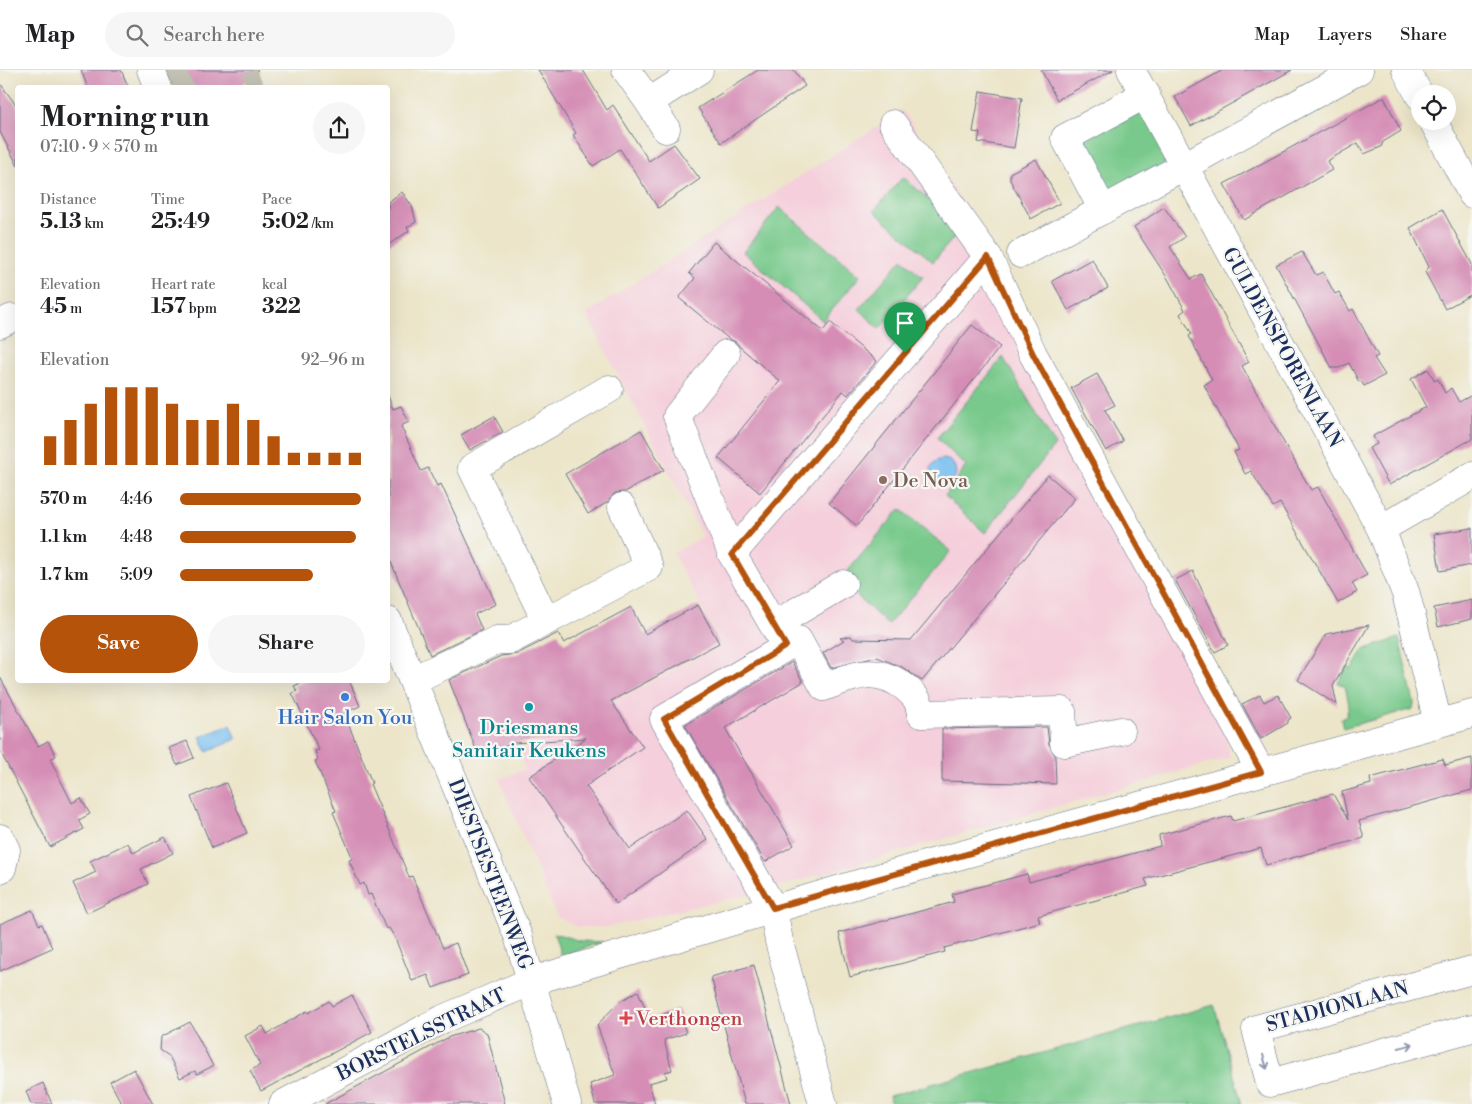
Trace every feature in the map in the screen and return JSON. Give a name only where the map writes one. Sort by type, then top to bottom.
[{"type":"street","points":[[151,70],[157,85]]},
{"type":"street","points":[[626,70],[666,129]]},
{"type":"street","points":[[649,102],[698,70]]},
{"type":"street","name":"GULDENSPORENLAAN","points":[[1131,70],[1146,94],[1382,529],[1406,594],[1438,723]]},
{"type":"street","points":[[1022,254],[1359,70]]},
{"type":"street","points":[[1406,70],[1414,85]]},
{"type":"street","points":[[1103,210],[1065,138],[1146,94]]},
{"type":"street","points":[[893,124],[988,257],[1033,354],[1261,772]]},
{"type":"street","points":[[1438,130],[1472,194]]},
{"type":"street","points":[[732,554],[988,257]]},
{"type":"street","points":[[726,354],[677,416],[732,554],[780,636],[798,640],[824,687],[849,677],[872,673],[894,678],[918,699],[922,714],[1062,711],[1064,743],[1121,731]]},
{"type":"street","points":[[546,621],[472,468],[609,389]]},
{"type":"street","points":[[1382,529],[1472,476]]},
{"type":"street","points":[[413,680],[497,640],[510,640],[649,567],[622,508]]},
{"type":"street","points":[[822,1104],[779,941],[773,908],[664,719],[780,636],[843,584]]},
{"type":"street","name":"DIESTSESTEENWEG","points":[[390,626],[518,936],[567,1104]]},
{"type":"street","name":"BORSTELSSTRAAT","points":[[283,1104],[443,1019],[532,981],[773,908],[1472,714]]},
{"type":"street","points":[[0,838],[6,850],[2,868],[0,869]]},
{"type":"street","name":"STADIONLAAN","points":[[1472,970],[1256,1029],[1270,1083],[1472,1028]]},
{"type":"shaded area","name":"De Nova","points":[[903,110],[998,257],[1224,721],[1230,757],[763,891],[608,927],[577,927],[557,917],[499,779],[525,769],[518,754],[721,644],[673,553],[703,537],[586,314]]},
{"type":"green space","points":[[1146,94],[1184,166],[1103,210],[1065,138]]},
{"type":"green space","points":[[903,177],[962,228],[933,262],[874,211]]},
{"type":"green space","points":[[779,207],[860,276],[823,321],[743,252]]},
{"type":"green space","points":[[902,259],[923,277],[879,329],[859,309]]},
{"type":"green space","points":[[1003,357],[1055,445],[985,533],[945,496],[966,466],[937,438]]},
{"type":"green space","points":[[900,509],[951,551],[888,625],[840,580]]},
{"type":"green space","points":[[1399,638],[1414,703],[1413,709],[1343,728],[1341,718],[1346,717],[1349,705],[1345,686],[1338,683],[1347,667],[1352,669],[1363,650]]},
{"type":"green space","points":[[554,933],[580,941],[603,942],[561,956]]},
{"type":"green space","points":[[1214,1005],[1242,1104],[891,1104],[889,1096]]},
{"type":"water","points":[[943,459],[952,463],[956,472],[952,481],[943,485],[934,481],[930,472],[934,463]]},
{"type":"water","points":[[230,725],[236,739],[207,752],[200,737]]},
{"type":"building","points":[[81,70],[121,70],[128,85],[87,85]]},
{"type":"building","points":[[184,70],[258,70],[242,85],[190,85]]},
{"type":"building","points":[[538,70],[583,70],[607,110],[613,105],[649,161],[674,144],[700,179],[658,208],[620,149],[593,166],[573,135],[576,133]]},
{"type":"building","points":[[758,70],[794,70],[805,86],[721,143],[698,108]]},
{"type":"building","points":[[1041,70],[1113,70],[1057,100]]},
{"type":"building","points":[[1223,70],[1292,70],[1191,126],[1175,97]]},
{"type":"building","points":[[0,83],[15,104],[15,160],[0,132]]},
{"type":"building","points":[[980,91],[1022,98],[1014,148],[978,142],[980,133],[973,132]]},
{"type":"building","points":[[1384,97],[1401,131],[1383,142],[1381,147],[1364,154],[1358,143],[1327,161],[1332,170],[1244,220],[1224,184]]},
{"type":"building","points":[[1036,159],[1060,203],[1031,219],[1010,180],[1010,173]]},
{"type":"building","points":[[402,192],[412,206],[416,222],[407,227],[409,231],[390,244],[390,201]]},
{"type":"building","points":[[1164,207],[1185,237],[1170,247],[1191,279],[1201,274],[1249,362],[1242,366],[1288,450],[1311,490],[1318,487],[1367,575],[1352,583],[1357,592],[1338,603],[1280,503],[1273,507],[1251,471],[1245,474],[1234,452],[1239,450],[1204,385],[1212,380],[1189,336],[1192,334],[1180,314],[1185,310],[1168,279],[1134,227]]},
{"type":"building","points":[[1442,209],[1472,264],[1472,294],[1445,309],[1425,272],[1429,267],[1410,228]]},
{"type":"building","points":[[714,242],[823,331],[830,322],[877,361],[848,395],[843,391],[760,493],[718,458],[780,381],[736,342],[729,339],[679,298],[695,278],[689,273]]},
{"type":"building","points":[[1302,252],[1316,275],[1323,272],[1335,294],[1339,292],[1350,311],[1353,309],[1378,356],[1374,358],[1385,375],[1364,386],[1361,381],[1359,382],[1349,363],[1339,368],[1332,368],[1276,265]]},
{"type":"building","points":[[1092,259],[1108,288],[1068,310],[1052,281]]},
{"type":"building","points":[[972,325],[1000,347],[857,526],[829,503]]},
{"type":"building","points":[[1428,369],[1435,381],[1438,379],[1445,393],[1451,388],[1459,402],[1472,395],[1472,439],[1389,485],[1369,448],[1377,444],[1373,436],[1426,407],[1411,379]]},
{"type":"building","points":[[1097,374],[1115,405],[1105,410],[1123,441],[1106,451],[1071,388]]},
{"type":"building","points":[[390,401],[393,409],[401,406],[409,422],[401,426],[421,471],[428,468],[437,486],[441,484],[496,604],[475,614],[482,630],[430,655],[390,560]]},
{"type":"building","points":[[494,416],[503,432],[470,450],[461,435]]},
{"type":"building","points":[[641,430],[664,470],[625,492],[615,493],[608,502],[588,514],[565,474]]},
{"type":"building","points":[[1048,475],[1075,498],[922,681],[902,667],[877,657],[831,668],[823,653],[844,640],[840,638],[851,636],[853,639],[911,640]]},
{"type":"building","points":[[1472,528],[1472,565],[1440,571],[1434,534]]},
{"type":"building","points":[[1193,571],[1228,645],[1215,652],[1175,580]]},
{"type":"building","points":[[1472,600],[1472,619],[1438,627],[1434,608]]},
{"type":"building","points":[[698,605],[719,643],[611,701],[643,747],[586,786],[630,849],[687,810],[708,840],[616,904],[529,777],[586,738],[514,743],[479,757],[449,680],[501,656],[517,654],[558,633],[564,643],[631,607],[645,634]]},
{"type":"building","points":[[1369,625],[1333,686],[1337,705],[1298,680],[1326,634]]},
{"type":"building","points":[[792,662],[803,682],[725,728],[794,845],[765,862],[685,725]]},
{"type":"building","points":[[0,677],[38,746],[48,741],[56,756],[50,759],[72,803],[81,798],[90,814],[79,820],[84,829],[50,847],[0,751]]},
{"type":"building","points":[[301,683],[350,683],[360,706],[344,713],[372,783],[370,784],[409,877],[412,876],[443,948],[456,943],[468,975],[433,988],[428,975],[412,981],[395,938],[389,928],[386,929],[371,894],[368,895],[364,883],[360,885],[349,860],[353,859],[333,812],[336,811],[315,761],[318,760],[315,751],[319,750],[292,693],[297,691],[294,686]]},
{"type":"building","points":[[1260,695],[1264,702],[1278,695],[1291,718],[1288,720],[1288,723],[1261,739],[1242,704]]},
{"type":"building","points":[[1047,727],[1049,744],[1055,755],[1056,784],[942,781],[942,729]]},
{"type":"building","points":[[187,741],[194,758],[177,765],[169,748]]},
{"type":"building","points":[[1472,758],[1472,790],[1359,821],[1364,838],[1266,865],[1261,848],[1145,879],[1148,886],[1038,916],[1040,922],[944,948],[945,952],[850,977],[839,933],[954,902],[952,894],[1027,874],[1029,882],[1160,846],[1159,835],[1231,816],[1233,821],[1333,794],[1348,820],[1342,792],[1371,784],[1370,778],[1443,759],[1445,765]]},
{"type":"building","points":[[226,783],[247,833],[212,848],[191,797]]},
{"type":"building","points":[[165,837],[173,853],[141,869],[148,884],[87,913],[73,883],[96,872],[90,861],[128,843],[133,853]]},
{"type":"building","points":[[32,910],[39,925],[42,924],[52,948],[0,971],[0,924]]},
{"type":"building","points":[[754,965],[791,1104],[745,1104],[711,977]]},
{"type":"building","points":[[638,991],[650,1019],[678,1009],[686,1033],[664,1040],[672,1070],[665,1072],[667,1078],[649,1083],[655,1104],[595,1104],[590,1084],[615,1075],[597,1025],[619,1002]]},
{"type":"building","points":[[352,995],[372,1032],[261,1091],[250,1071],[260,1065],[245,1036],[263,1026],[267,1034],[307,1011],[308,1013],[329,1001],[332,1006]]},
{"type":"building","points":[[190,1022],[213,1066],[197,1074],[195,1071],[180,1078],[169,1056],[160,1050],[161,1037]]},
{"type":"building","points":[[479,1028],[487,1033],[505,1104],[325,1104],[449,1037]]},
{"type":"building","points":[[134,1069],[153,1104],[122,1104],[110,1082]]},
{"type":"building","points":[[43,1083],[52,1104],[31,1104],[26,1091]]},
{"type":"tunnel","points":[[170,85],[201,70]]},
{"type":"tunnel","points":[[254,85],[262,81]]},
{"type":"place","name":"De Nova","points":[[883,480]]},
{"type":"place","name":"Hair Salon You","points":[[345,697]]},
{"type":"place","name":"Driesmans Sanitair Keukens","points":[[529,707]]},
{"type":"place","name":"Verthongen","points":[[626,1018]]},
{"type":"route","points":[[988,257],[1033,354],[1261,772],[773,908],[664,719],[786,646],[732,554],[905,353],[988,257]]}]
